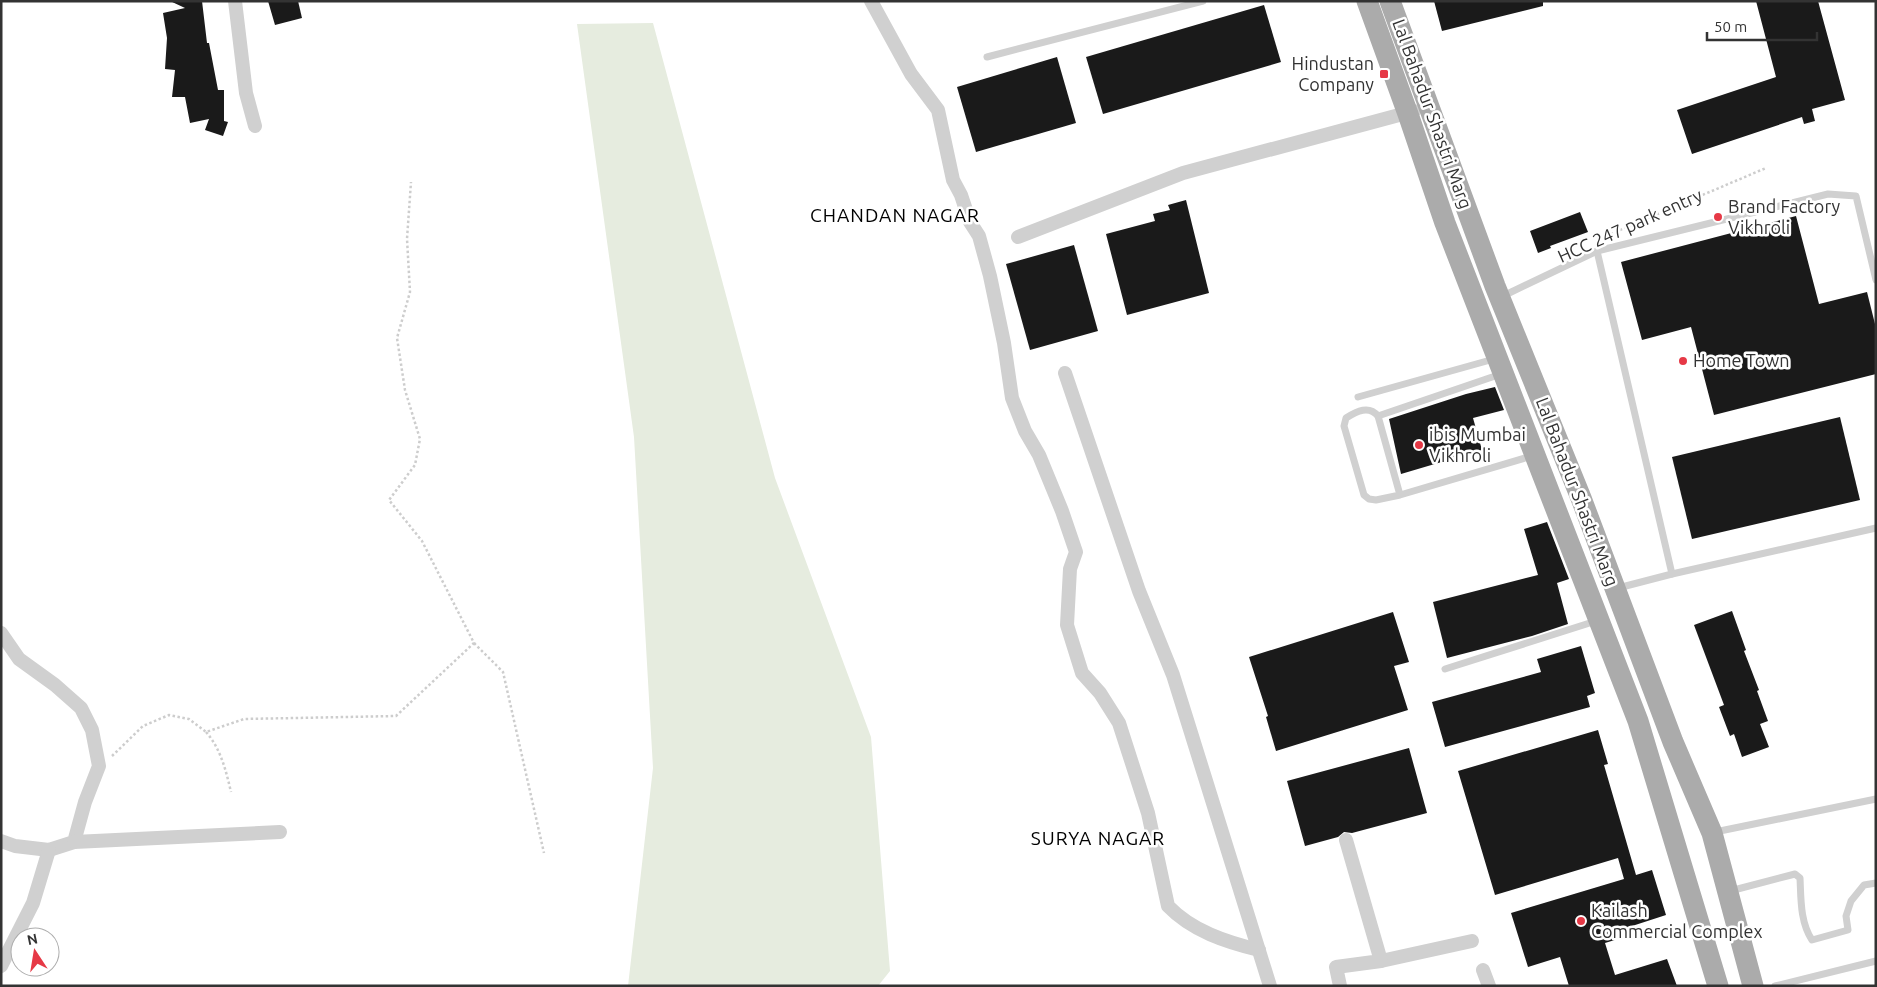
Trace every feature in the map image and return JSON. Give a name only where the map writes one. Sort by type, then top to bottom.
[{"type":"main road","name":"Lal Bahadur Shastri Marg","points":[[1367,1],[1445,222],[1638,721],[1718,986]]},
{"type":"main road","name":"Lal Bahadur Shastri Marg","points":[[1390,1],[1500,298],[1615,589],[1673,742],[1712,833],[1754,986]]},
{"type":"main road","points":[[1511,394],[1535,384]]},
{"type":"main road","points":[[1665,813],[1700,804]]},
{"type":"street","points":[[235,1],[246,93],[254,126]]},
{"type":"street","points":[[871,1],[911,74],[938,110],[954,180],[962,195],[970,222],[979,236],[990,276],[1004,343],[1012,398],[1039,455],[1062,511],[1076,552],[1070,569],[1067,625],[1082,673],[1100,694],[1119,723],[1148,813],[1168,906],[1176,915],[1222,940],[1259,950]]},
{"type":"street","points":[[1018,237],[1182,173],[1408,114],[1429,106]]},
{"type":"street","points":[[1065,373],[1139,591],[1173,675],[1270,986]]},
{"type":"street","points":[[1,633],[19,659],[55,685],[81,708],[92,730],[99,766],[85,802],[74,842]]},
{"type":"street","points":[[1,841],[15,846],[49,850],[74,842],[280,832]]},
{"type":"street","points":[[1346,840],[1381,960]]},
{"type":"street","points":[[1,966],[33,903],[49,850]]},
{"type":"street","points":[[1340,986],[1336,968],[1472,941]]},
{"type":"street","points":[[1483,970],[1489,986]]},
{"type":"lane","points":[[987,56],[1076,35],[1203,1]]},
{"type":"lane","points":[[1500,298],[1598,252],[1828,194],[1856,196],[1876,280]]},
{"type":"lane","points":[[1598,252],[1672,574]]},
{"type":"lane","points":[[1358,397],[1500,366]]},
{"type":"lane","points":[[1378,416],[1500,366]]},
{"type":"lane","points":[[1400,495],[1378,416],[1369,409],[1357,412],[1346,418],[1344,426],[1364,495],[1369,499],[1376,500],[1400,495],[1535,455]]},
{"type":"lane","points":[[1615,589],[1672,574],[1876,528]]},
{"type":"lane","points":[[1445,669],[1599,620]]},
{"type":"lane","points":[[1712,833],[1876,799]]},
{"type":"lane","points":[[1728,891],[1795,874],[1800,878],[1802,910],[1806,931],[1812,940],[1848,930],[1846,916],[1851,900],[1864,885],[1876,883]]},
{"type":"lane","points":[[1775,986],[1876,961]]},
{"type":"path","name":"HCC 247 park entry","points":[[1604,237],[1766,168]]},
{"type":"path","points":[[411,182],[407,239],[410,292],[397,338],[405,390],[420,439],[415,465],[389,500],[422,541],[474,643],[503,672],[544,853]]},
{"type":"path","points":[[206,732],[244,718],[396,716],[474,643]]},
{"type":"path","points":[[99,766],[124,746],[143,726],[169,716],[190,719],[213,740],[226,768],[230,792]]},
{"type":"shaded area","points":[[653,23],[775,478],[871,737],[890,971],[878,986],[628,986],[653,768],[634,437],[577,24]]},
{"type":"building","points":[[170,1],[202,1],[207,43],[209,43],[218,90],[224,90],[224,121],[228,122],[223,136],[205,130],[209,119],[190,123],[185,97],[172,97],[175,70],[165,69],[167,38],[163,13],[185,8]]},
{"type":"building","points":[[268,1],[298,1],[302,18],[275,25]]},
{"type":"building","points":[[1434,1],[1543,1],[1543,6],[1442,31]]},
{"type":"building","points":[[1756,1],[1818,1],[1845,100],[1812,109],[1815,121],[1804,124],[1802,117],[1692,154],[1677,110],[1776,77]]},
{"type":"building","points":[[1264,5],[1281,62],[1103,114],[1086,57]]},
{"type":"building","points":[[1057,57],[1076,123],[976,152],[957,87]]},
{"type":"building","points":[[1186,200],[1209,293],[1127,315],[1106,234],[1155,221],[1153,214],[1170,210],[1168,205]]},
{"type":"building","points":[[1580,212],[1588,232],[1550,246],[1551,248],[1538,253],[1530,231]]},
{"type":"building","points":[[1796,216],[1819,304],[1867,292],[1876,328],[1876,374],[1714,415],[1691,327],[1642,340],[1621,262]]},
{"type":"building","points":[[1074,245],[1098,331],[1030,350],[1006,264]]},
{"type":"building","points":[[1495,387],[1504,410],[1473,418],[1482,450],[1401,474],[1389,419],[1466,394]]},
{"type":"building","points":[[1840,417],[1860,500],[1692,539],[1672,457]]},
{"type":"building","points":[[1547,522],[1569,579],[1557,583],[1568,624],[1532,636],[1447,658],[1433,602],[1538,575],[1524,529]]},
{"type":"building","points":[[1732,611],[1768,721],[1760,724],[1769,747],[1742,757],[1734,734],[1730,736],[1719,707],[1724,705],[1694,625]]},
{"type":"building","points":[[1393,612],[1409,662],[1394,666],[1408,710],[1276,751],[1266,717],[1268,716],[1249,657]]},
{"type":"building","points":[[1581,646],[1595,693],[1587,696],[1590,707],[1445,747],[1432,702],[1541,672],[1537,659]]},
{"type":"building","points":[[1598,730],[1608,764],[1604,765],[1636,875],[1652,870],[1666,915],[1629,927],[1631,935],[1605,943],[1615,975],[1667,959],[1677,986],[1569,986],[1560,957],[1528,967],[1511,913],[1624,879],[1618,858],[1495,895],[1458,771]]},
{"type":"building","points":[[1409,748],[1427,813],[1352,833],[1344,832],[1338,837],[1305,846],[1287,781]]},
{"type":"place","name":"Hindustan Company","points":[[1384,74]]},
{"type":"place","name":"Brand Factory Vikhroli","points":[[1718,217]]},
{"type":"place","name":"Home Town","points":[[1683,361]]},
{"type":"place","name":"ibis Mumbai Vikhroli","points":[[1419,445]]},
{"type":"place","name":"Kailash Commercial Complex","points":[[1581,921]]},
{"type":"district","name":"CHANDAN NAGAR","points":[[895,215]]},
{"type":"district","name":"SURYA NAGAR","points":[[1098,838]]}]
